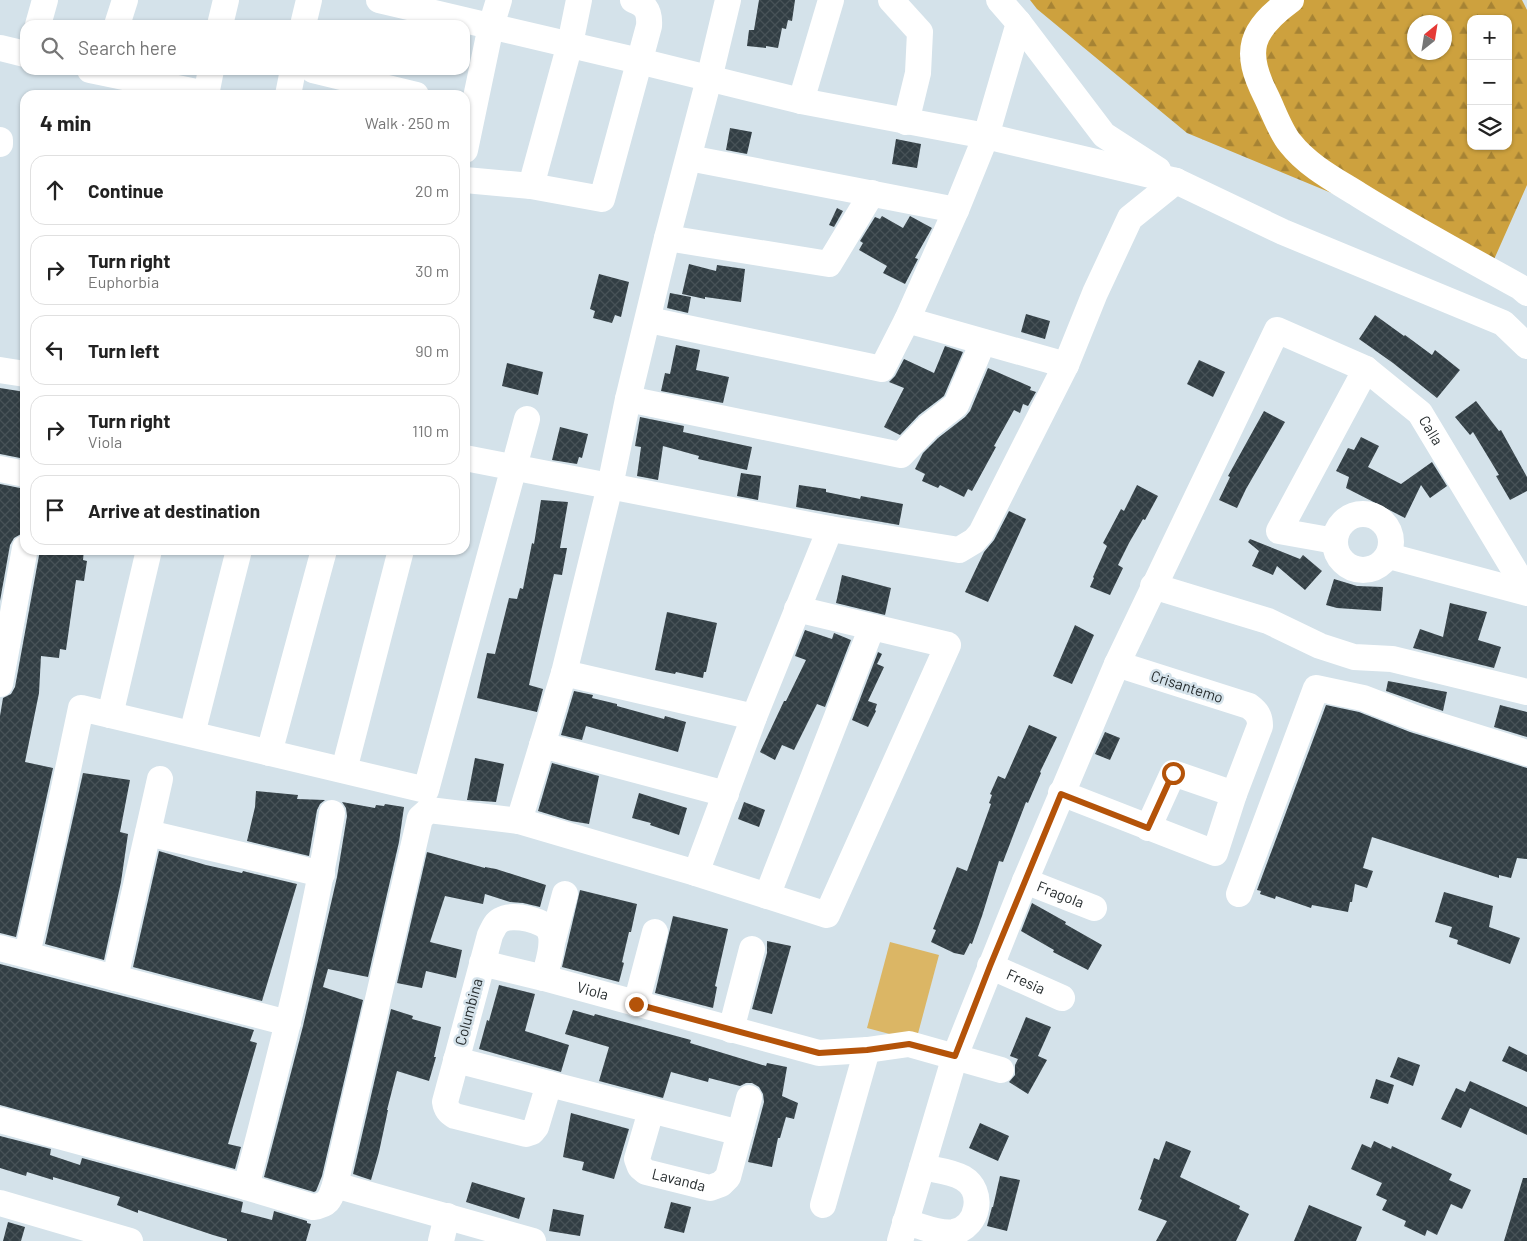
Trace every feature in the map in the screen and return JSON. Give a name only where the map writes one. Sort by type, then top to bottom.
[{"type":"street","points":[[39,20],[45,0]]},
{"type":"street","points":[[119,20],[125,0]]},
{"type":"street","points":[[221,20],[226,0]]},
{"type":"street","points":[[304,20],[309,0]]},
{"type":"street","points":[[379,0],[465,20]]},
{"type":"street","points":[[470,104],[499,0]]},
{"type":"street","points":[[531,186],[570,44],[579,0]]},
{"type":"street","points":[[470,180],[531,186],[602,199],[650,17],[648,10],[640,2],[633,0]]},
{"type":"street","points":[[519,822],[564,673],[610,486],[628,399],[649,320],[667,238],[728,0]]},
{"type":"street","points":[[801,101],[831,0]]},
{"type":"street","points":[[891,0],[920,32],[918,73],[906,122]]},
{"type":"street","points":[[999,0],[1019,23],[1071,94],[1104,135],[1176,181],[1283,232],[1503,323],[1527,346]]},
{"type":"street","points":[[1291,0],[1276,11],[1260,29],[1253,44],[1252,59],[1259,82],[1289,142],[1316,168],[1385,211],[1520,287],[1527,293]]},
{"type":"street","points":[[470,21],[639,60],[801,101],[986,136],[1176,181]]},
{"type":"street","points":[[649,320],[882,369],[907,320],[956,210],[986,136],[1019,23]]},
{"type":"street","points":[[0,48],[20,53]]},
{"type":"street","points":[[127,75],[208,86]]},
{"type":"street","points":[[289,90],[292,75]]},
{"type":"street","points":[[332,75],[390,90]]},
{"type":"street","points":[[689,158],[956,210]]},
{"type":"street","points":[[470,459],[830,529],[959,550],[966,547],[981,533],[1066,365],[1095,293],[1130,218],[1176,181]]},
{"type":"street","points":[[667,238],[829,264],[872,193]]},
{"type":"street","points":[[907,320],[1066,365]]},
{"type":"street","name":"Calla","points":[[1153,586],[1277,330],[1366,370],[1420,413],[1527,592]]},
{"type":"street","points":[[628,399],[902,455],[928,427],[956,406],[983,342]]},
{"type":"street","points":[[0,370],[20,373]]},
{"type":"street","points":[[1335,541],[1279,532],[1366,370]]},
{"type":"street","points":[[27,954],[81,708],[426,790],[527,419]]},
{"type":"street","points":[[0,469],[20,473]]},
{"type":"street","points":[[1368,514],[1384,523],[1392,541],[1389,556],[1381,565],[1364,571],[1347,565],[1341,559],[1336,551],[1335,541],[1337,532],[1349,518],[1368,514]]},
{"type":"street","points":[[696,873],[754,717],[830,529]]},
{"type":"street","points":[[0,684],[24,555]]},
{"type":"street","points":[[110,715],[148,555]]},
{"type":"street","points":[[192,734],[238,555]]},
{"type":"street","points":[[269,753],[323,555]]},
{"type":"street","points":[[344,770],[400,555]]},
{"type":"street","points":[[1389,556],[1527,592]]},
{"type":"street","points":[[922,1167],[956,1174],[972,1185],[976,1194],[977,1204],[971,1222],[954,1232],[903,1231],[922,1167],[955,1056],[1061,794],[1153,586],[1268,621],[1320,646],[1354,657],[1392,659],[1527,692]]},
{"type":"street","points":[[0,1120],[313,1207],[323,1206],[330,1199],[335,1185],[420,818],[430,810],[519,822],[696,873],[827,915],[948,645],[798,609]]},
{"type":"street","points":[[767,896],[872,626]]},
{"type":"street","name":"Crisantemo","points":[[1117,664],[1249,706],[1256,711],[1260,717],[1260,726],[1234,794]]},
{"type":"street","points":[[564,673],[754,717]]},
{"type":"street","points":[[1240,894],[1316,688],[1363,698],[1415,718],[1527,753]]},
{"type":"street","points":[[542,745],[726,794]]},
{"type":"street","points":[[1061,794],[1148,828],[1215,853],[1234,794],[1173,773],[1148,828]]},
{"type":"street","points":[[115,978],[160,779]]},
{"type":"street","points":[[246,1187],[288,1023],[322,874],[332,813]]},
{"type":"street","points":[[148,833],[322,874]]},
{"type":"street","name":"Fragola","points":[[1025,881],[1094,908]]},
{"type":"street","points":[[544,978],[566,894]]},
{"type":"street","name":"Columbina","points":[[549,1084],[536,1127],[532,1132],[526,1134],[455,1116],[450,1114],[446,1108],[445,1102],[456,1060],[490,935],[495,925],[501,919],[512,916],[544,924],[550,931],[552,943]]},
{"type":"street","points":[[636,1004],[655,932]]},
{"type":"street","points":[[0,948],[288,1023]]},
{"type":"street","points":[[731,1030],[752,949]]},
{"type":"street","name":"Viola","points":[[482,963],[544,978],[819,1053],[867,1050],[909,1044],[1001,1070]]},
{"type":"street","name":"Fresia","points":[[990,966],[1062,998]]},
{"type":"street","points":[[823,1205],[867,1050]]},
{"type":"street","points":[[456,1060],[740,1133],[749,1098]]},
{"type":"street","name":"Lavanda","points":[[651,1111],[637,1159],[640,1167],[646,1172],[710,1188],[721,1184],[728,1176],[740,1133]]},
{"type":"street","points":[[335,1185],[444,1229],[525,1240]]},
{"type":"street","points":[[0,1203],[130,1241]]},
{"type":"green space","points":[[1030,0],[1522,0],[1527,10],[1527,185],[1488,273],[1346,199],[1187,133],[1037,9]]},
{"type":"shaded area","points":[[890,942],[939,955],[916,1041],[867,1028]]},
{"type":"building","points":[[759,0],[795,0],[792,21],[788,20],[786,29],[782,28],[778,48],[747,46],[749,30],[754,30]]},
{"type":"building","points":[[730,128],[752,132],[747,154],[726,150]]},
{"type":"building","points":[[896,139],[921,144],[917,168],[892,164]]},
{"type":"building","points":[[837,208],[843,211],[834,227],[829,225]]},
{"type":"building","points":[[882,216],[903,228],[910,216],[932,228],[915,258],[918,259],[905,284],[883,273],[887,266],[859,250],[863,243],[860,241],[875,217],[880,219]]},
{"type":"building","points":[[689,264],[716,271],[717,265],[745,269],[741,302],[705,297],[705,299],[682,294]]},
{"type":"building","points":[[599,274],[629,282],[621,317],[615,315],[612,323],[593,318],[595,311],[590,309]]},
{"type":"building","points":[[670,293],[691,297],[688,313],[667,308]]},
{"type":"building","points":[[1026,314],[1050,321],[1045,339],[1021,332]]},
{"type":"building","points":[[1375,315],[1432,355],[1435,350],[1460,370],[1437,398],[1359,339]]},
{"type":"building","points":[[676,345],[700,350],[696,370],[729,377],[723,403],[661,391],[665,373],[670,374]]},
{"type":"building","points":[[945,346],[963,352],[944,396],[919,415],[900,435],[884,427],[904,388],[889,382],[895,376],[904,359],[934,373]]},
{"type":"building","points":[[1199,360],[1225,372],[1213,397],[1187,384]]},
{"type":"building","points":[[507,363],[543,372],[538,395],[502,386]]},
{"type":"building","points":[[988,368],[1031,387],[1030,390],[1036,392],[1028,406],[1023,404],[1020,413],[1014,410],[972,491],[968,489],[964,497],[940,485],[938,488],[922,481],[925,474],[915,469],[923,453],[970,411]]},
{"type":"building","points":[[0,388],[20,391],[20,458],[0,454]]},
{"type":"building","points":[[1476,401],[1499,431],[1501,430],[1527,477],[1527,491],[1510,500],[1496,476],[1499,475],[1473,432],[1470,435],[1455,417]]},
{"type":"building","points":[[1264,411],[1285,422],[1237,508],[1219,500],[1230,477],[1228,476]]},
{"type":"building","points":[[640,417],[684,426],[683,432],[752,447],[747,470],[698,459],[699,456],[663,446],[658,480],[637,476],[641,447],[635,446]]},
{"type":"building","points":[[560,427],[588,434],[582,458],[579,457],[577,464],[552,460]]},
{"type":"building","points":[[1361,437],[1379,446],[1368,467],[1401,484],[1432,462],[1447,486],[1430,498],[1421,485],[1405,518],[1346,488],[1349,477],[1336,471],[1348,448],[1354,450]]},
{"type":"building","points":[[741,473],[761,476],[758,500],[737,496]]},
{"type":"building","points":[[0,484],[20,488],[20,535],[14,538],[10,545],[0,601]]},
{"type":"building","points":[[799,485],[826,489],[826,492],[860,499],[861,496],[903,504],[899,525],[796,507]]},
{"type":"building","points":[[1137,485],[1158,496],[1145,520],[1143,519],[1129,543],[1118,565],[1123,568],[1110,595],[1090,587],[1107,546],[1103,543],[1121,509],[1124,511]]},
{"type":"building","points":[[541,500],[568,502],[560,548],[567,548],[562,575],[554,574],[529,685],[543,689],[537,712],[477,698],[487,653],[495,654],[509,598],[517,599],[520,588],[523,589],[532,543],[534,544]]},
{"type":"building","points":[[1009,511],[1026,519],[988,602],[965,592],[984,552],[994,540]]},
{"type":"building","points":[[1250,539],[1300,559],[1303,555],[1322,571],[1305,590],[1277,566],[1273,575],[1252,566],[1259,551],[1248,542]]},
{"type":"building","points":[[39,555],[84,555],[83,560],[87,561],[84,581],[76,580],[66,650],[60,649],[59,658],[41,656],[39,693],[25,762],[53,768],[16,937],[0,933],[0,716],[3,698],[11,694],[15,687]]},
{"type":"building","points":[[842,575],[891,588],[885,615],[836,603]]},
{"type":"building","points":[[1334,579],[1357,586],[1383,587],[1381,611],[1337,608],[1326,605]]},
{"type":"building","points":[[1450,603],[1487,612],[1478,640],[1501,647],[1494,668],[1413,648],[1420,629],[1443,637]]},
{"type":"building","points":[[667,612],[717,623],[703,678],[655,670]]},
{"type":"building","points":[[1075,625],[1094,635],[1072,684],[1053,676]]},
{"type":"building","points":[[805,630],[832,639],[834,633],[851,640],[825,707],[817,704],[794,750],[782,745],[775,760],[760,752],[806,660],[795,656]]},
{"type":"building","points":[[878,652],[882,654],[877,664],[884,667],[868,701],[877,704],[876,711],[868,727],[852,720]]},
{"type":"building","points":[[1388,681],[1447,692],[1443,711],[1386,691]]},
{"type":"building","points":[[574,691],[593,695],[592,698],[617,704],[617,706],[664,719],[665,716],[686,722],[678,752],[586,726],[582,740],[561,735]]},
{"type":"building","points":[[1326,705],[1359,712],[1410,732],[1527,768],[1527,859],[1517,858],[1511,878],[1499,875],[1499,878],[1372,837],[1363,868],[1373,871],[1367,888],[1355,884],[1348,912],[1312,905],[1311,908],[1276,896],[1275,899],[1260,894],[1261,891],[1257,890]]},
{"type":"building","points":[[1500,705],[1527,712],[1527,737],[1494,727]]},
{"type":"building","points":[[1029,725],[1057,737],[1028,803],[1026,802],[1003,862],[999,861],[972,944],[970,943],[964,955],[954,953],[931,942],[936,930],[933,929],[957,867],[967,871],[991,804],[989,803],[992,795],[990,794],[998,776],[1005,779]]},
{"type":"building","points":[[1105,732],[1120,738],[1110,760],[1095,754]]},
{"type":"building","points":[[475,758],[504,764],[496,802],[467,800]]},
{"type":"building","points":[[552,763],[599,776],[589,824],[571,821],[538,811]]},
{"type":"building","points":[[83,773],[130,780],[120,832],[128,834],[121,882],[104,960],[45,944]]},
{"type":"building","points":[[256,791],[298,795],[297,799],[325,800],[317,810],[309,856],[247,841],[255,807]]},
{"type":"building","points":[[639,793],[687,808],[679,835],[650,825],[651,823],[632,818]]},
{"type":"building","points":[[342,802],[375,808],[376,805],[384,806],[385,804],[404,807],[399,842],[368,977],[328,969],[323,987],[363,1000],[322,1176],[314,1192],[264,1177],[303,1026],[337,877],[347,816],[346,808]]},
{"type":"building","points":[[744,802],[765,810],[759,827],[738,819]]},
{"type":"building","points":[[159,851],[206,865],[242,873],[243,871],[297,884],[262,1001],[133,967]]},
{"type":"building","points":[[427,852],[485,868],[496,869],[546,885],[540,907],[510,902],[485,894],[483,904],[445,896],[430,942],[462,950],[456,978],[426,971],[422,988],[397,983]]},
{"type":"building","points":[[580,890],[637,904],[622,962],[624,963],[619,982],[562,967]]},
{"type":"building","points":[[1444,892],[1493,906],[1489,927],[1520,938],[1510,964],[1457,944],[1458,940],[1449,937],[1452,927],[1435,922]]},
{"type":"building","points":[[1032,903],[1102,945],[1088,970],[1053,952],[1054,950],[1021,931]]},
{"type":"building","points":[[673,916],[728,929],[715,986],[717,987],[713,1008],[655,993]]},
{"type":"building","points":[[767,941],[791,946],[772,1014],[752,1009],[767,953]]},
{"type":"building","points":[[0,964],[254,1030],[250,1041],[257,1043],[228,1144],[241,1147],[235,1169],[0,1105]]},
{"type":"building","points":[[499,985],[535,994],[525,1031],[569,1045],[561,1072],[479,1049]]},
{"type":"building","points":[[391,1009],[413,1016],[412,1019],[441,1027],[434,1057],[436,1057],[429,1081],[397,1071],[371,1180],[353,1174]]},
{"type":"building","points":[[573,1010],[594,1016],[595,1014],[691,1040],[690,1043],[766,1066],[767,1063],[787,1067],[782,1096],[798,1103],[794,1119],[786,1117],[780,1138],[778,1138],[772,1167],[748,1162],[764,1102],[763,1094],[759,1087],[752,1083],[740,1086],[709,1078],[708,1082],[671,1072],[663,1098],[599,1081],[609,1047],[565,1034]]},
{"type":"building","points":[[1026,1017],[1051,1027],[1038,1056],[1047,1060],[1028,1094],[1009,1082],[1015,1075],[1015,1065],[1018,1059],[1010,1056]]},
{"type":"building","points":[[1509,1046],[1527,1055],[1527,1072],[1502,1061]]},
{"type":"building","points":[[1398,1057],[1420,1065],[1413,1086],[1390,1077]]},
{"type":"building","points":[[1376,1079],[1394,1085],[1388,1104],[1370,1098]]},
{"type":"building","points":[[1470,1081],[1527,1107],[1527,1135],[1470,1108],[1461,1128],[1441,1119],[1456,1088],[1465,1092]]},
{"type":"building","points":[[571,1113],[629,1129],[614,1179],[582,1170],[584,1162],[563,1157]]},
{"type":"building","points":[[980,1123],[1009,1136],[998,1161],[969,1148]]},
{"type":"building","points":[[0,1136],[51,1149],[50,1155],[80,1165],[82,1158],[243,1202],[241,1212],[272,1220],[274,1211],[307,1221],[307,1223],[311,1224],[306,1241],[227,1241],[227,1239],[117,1205],[120,1197],[53,1177],[53,1180],[27,1172],[26,1176],[0,1168]]},
{"type":"building","points":[[1166,1141],[1191,1151],[1180,1177],[1240,1206],[1239,1209],[1249,1214],[1236,1241],[1156,1241],[1167,1221],[1138,1210],[1154,1158],[1159,1160]]},
{"type":"building","points":[[1374,1141],[1391,1149],[1392,1146],[1452,1174],[1449,1180],[1471,1190],[1462,1209],[1451,1204],[1437,1235],[1427,1230],[1425,1236],[1404,1226],[1406,1221],[1382,1210],[1387,1200],[1376,1195],[1382,1183],[1351,1169],[1362,1144],[1371,1148]]},
{"type":"building","points":[[1000,1176],[1020,1180],[1007,1231],[987,1226]]},
{"type":"building","points":[[1523,1178],[1527,1178],[1527,1241],[1504,1241]]},
{"type":"building","points":[[472,1182],[525,1198],[519,1219],[466,1202]]},
{"type":"building","points":[[671,1202],[691,1207],[684,1233],[664,1228]]},
{"type":"building","points":[[1309,1205],[1362,1227],[1356,1241],[1294,1241]]},
{"type":"building","points":[[553,1209],[584,1215],[580,1236],[549,1231]]},
{"type":"building","points":[[8,1222],[25,1227],[21,1241],[3,1241]]},
{"type":"route","points":[[636,1004],[819,1053],[867,1050],[909,1044],[955,1056],[1061,794],[1148,828],[1173,773]]}]
